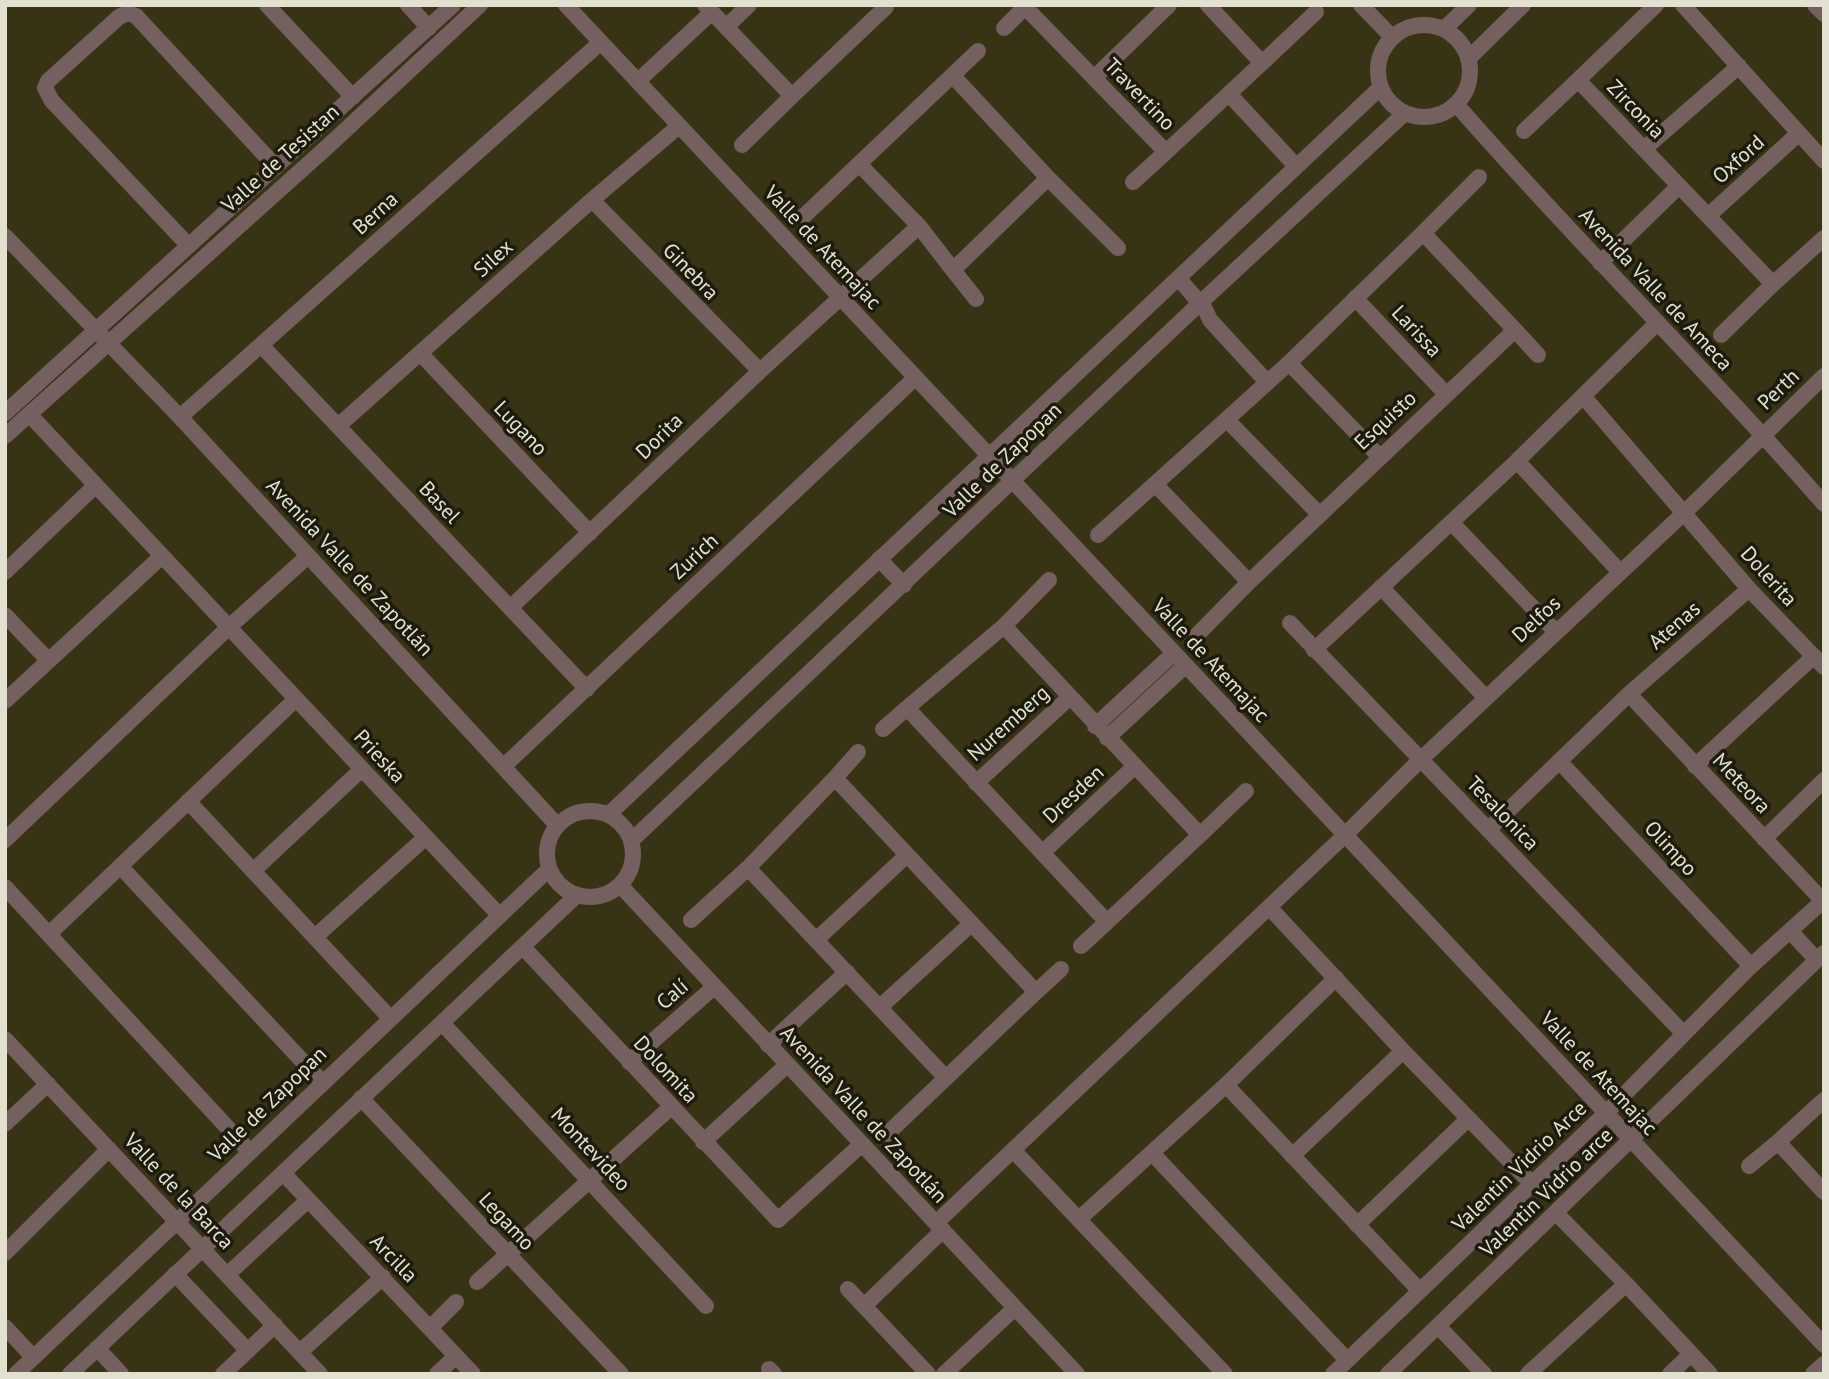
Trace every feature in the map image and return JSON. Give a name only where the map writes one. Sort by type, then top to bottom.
[{"type":"street","points":[[267,5],[353,97]]},
{"type":"street","points":[[408,5],[429,28]]},
{"type":"street","points":[[5,413],[453,5]]},
{"type":"street","name":"Valle de Tesistan","points":[[5,436],[326,148],[480,5]]},
{"type":"street","name":"Valle de Atemajac","points":[[566,5],[1824,1345]]},
{"type":"street","points":[[726,27],[749,5]]},
{"type":"street","points":[[1094,78],[1168,5]]},
{"type":"street","points":[[1208,5],[1262,64]]},
{"type":"street","points":[[1362,5],[1392,37]]},
{"type":"street","points":[[1444,29],[1469,5]]},
{"type":"street","points":[[1468,59],[1523,5]]},
{"type":"street","name":"Zirconia","points":[[1656,5],[1578,80],[1773,284]]},
{"type":"street","points":[[1684,5],[1824,161]]},
{"type":"street","points":[[1815,5],[1824,14]]},
{"type":"street","points":[[742,145],[886,6]]},
{"type":"street","points":[[1004,29],[1026,6]]},
{"type":"street","name":"Travertino","points":[[1026,6],[1166,152],[1316,12]]},
{"type":"street","points":[[638,82],[708,9],[792,96]]},
{"type":"street","points":[[189,246],[52,101],[45,88],[48,81],[119,17],[127,13],[136,16],[276,167]]},
{"type":"street","points":[[1426,24],[1444,29],[1460,42],[1468,59],[1470,75],[1466,91],[1456,104],[1441,114],[1423,117],[1405,113],[1390,103],[1381,88],[1378,70],[1381,52],[1392,37],[1408,27],[1426,24]]},
{"type":"street","name":"Berna","points":[[180,417],[601,42]]},
{"type":"street","points":[[804,216],[978,51]]},
{"type":"street","points":[[1644,149],[1739,66]]},
{"type":"street","points":[[953,76],[1118,248]]},
{"type":"street","points":[[1524,131],[1578,80]]},
{"type":"street","name":"Valle de Zapopan","points":[[608,815],[1381,88]]},
{"type":"street","points":[[1229,94],[1296,166]]},
{"type":"street","name":"Avenida Valle de Ameca","points":[[1456,104],[1600,263],[1764,434],[1824,504]]},
{"type":"street","name":"Valle de Zapopan","points":[[631,841],[1405,113]]},
{"type":"street","name":"Silex","points":[[338,426],[679,126]]},
{"type":"street","name":"Oxford","points":[[1708,216],[1798,134]]},
{"type":"street","points":[[1133,182],[1166,152]]},
{"type":"street","points":[[860,165],[919,226],[976,299]]},
{"type":"street","points":[[1098,534],[1289,363],[1479,177]]},
{"type":"street","points":[[953,270],[1048,178]]},
{"type":"street","points":[[1600,263],[1679,186]]},
{"type":"street","name":"Ginebra","points":[[592,200],[760,371]]},
{"type":"street","name":"Dorita","points":[[510,608],[760,371],[919,226]]},
{"type":"street","points":[[1423,233],[1538,355]]},
{"type":"street","points":[[1721,335],[1824,238]]},
{"type":"street","name":"Avenida Valle de Zapotlán","points":[[9,247],[97,330],[180,417],[558,825]]},
{"type":"street","points":[[1179,279],[1210,320],[1270,379]]},
{"type":"street","name":"Larissa","points":[[1355,298],[1446,394]]},
{"type":"street","points":[[1314,650],[1452,523],[1657,323]]},
{"type":"street","name":"Esquisto","points":[[1197,635],[1379,456],[1515,330]]},
{"type":"street","name":"Basel","points":[[261,345],[587,689]]},
{"type":"street","name":"Lugano","points":[[420,353],[590,533]]},
{"type":"street","points":[[1289,363],[1379,456]]},
{"type":"street","name":"Perth","points":[[1685,512],[1824,376]]},
{"type":"street","name":"Zurich","points":[[504,766],[915,378]]},
{"type":"street","name":"Dolerita","points":[[1584,396],[1749,589],[1819,662]]},
{"type":"street","name":"Prieska","points":[[29,414],[500,916]]},
{"type":"street","points":[[1227,420],[1319,514]]},
{"type":"street","points":[[1517,461],[1620,572]]},
{"type":"street","points":[[1156,484],[1249,582]]},
{"type":"street","points":[[5,572],[96,485]]},
{"type":"street","name":"Delfos","points":[[864,1306],[1013,1150],[1345,835],[1419,761],[1685,512]]},
{"type":"street","points":[[1452,523],[1556,632]]},
{"type":"street","points":[[5,701],[162,556]]},
{"type":"street","points":[[5,840],[229,627],[308,556]]},
{"type":"street","points":[[879,559],[904,585]]},
{"type":"street","points":[[883,729],[1004,626],[1049,580]]},
{"type":"street","points":[[1381,587],[1486,698]]},
{"type":"street","name":"Atenas","points":[[1488,830],[1629,694],[1749,589]]},
{"type":"street","points":[[5,615],[48,660]]},
{"type":"street","name":"Tesalonica","points":[[1290,623],[1419,761],[1684,1034]]},
{"type":"street","points":[[1004,626],[1200,835]]},
{"type":"street","points":[[1095,726],[1179,660]]},
{"type":"street","points":[[1107,738],[1179,660]]},
{"type":"street","points":[[1696,766],[1819,662]]},
{"type":"street","name":"Meteora","points":[[1629,694],[1763,839],[1824,900]]},
{"type":"street","name":"Nuremberg","points":[[976,783],[1070,697]]},
{"type":"street","points":[[49,934],[296,699]]},
{"type":"street","points":[[907,708],[1107,922]]},
{"type":"street","points":[[691,920],[748,869],[858,752]]},
{"type":"street","name":"Olimpo","points":[[1559,761],[1751,966]]},
{"type":"street","name":"Dresden","points":[[1042,853],[1135,766]]},
{"type":"street","points":[[254,870],[362,769]]},
{"type":"street","points":[[835,778],[1036,992]]},
{"type":"street","points":[[1763,839],[1824,780]]},
{"type":"street","points":[[1081,946],[1246,791]]},
{"type":"street","points":[[188,802],[391,1018]]},
{"type":"street","points":[[590,811],[608,815],[622,825],[631,841],[633,857],[629,872],[621,885],[608,894],[592,898],[565,890],[549,869],[546,854],[549,839],[558,825],[572,815],[590,811]]},
{"type":"street","points":[[316,936],[426,837]]},
{"type":"street","points":[[816,940],[906,856]]},
{"type":"street","points":[[120,866],[322,1082]]},
{"type":"street","name":"Valle de Zapopan","points":[[16,1374],[549,869]]},
{"type":"street","points":[[748,869],[946,1077]]},
{"type":"street","name":"Avenida Valle de Zapotlán","points":[[621,885],[1077,1374]]},
{"type":"street","points":[[5,887],[250,1152]]},
{"type":"street","points":[[70,1374],[577,895]]},
{"type":"street","name":"Valentin Vidrio Arce","points":[[1333,1374],[1533,1185],[1751,966],[1824,900]]},
{"type":"street","points":[[1269,907],[1533,1185]]},
{"type":"street","points":[[880,1007],[971,924]]},
{"type":"street","points":[[1790,931],[1820,956]]},
{"type":"street","name":"Dolomita","points":[[523,947],[778,1220],[862,1144]]},
{"type":"street","name":"Valentin Vidrio arce","points":[[1388,1374],[1557,1214],[1820,956]]},
{"type":"street","points":[[887,1134],[1060,969]]},
{"type":"street","points":[[768,1045],[847,972]]},
{"type":"street","points":[[1079,1219],[1226,1085],[1336,978]]},
{"type":"street","name":"Calí","points":[[629,1062],[714,986]]},
{"type":"street","name":"Montevideo","points":[[442,1023],[706,1306]]},
{"type":"street","name":"Valle de la Barca","points":[[5,1039],[320,1374]]},
{"type":"street","points":[[1292,1156],[1403,1051]]},
{"type":"street","points":[[703,1142],[787,1065]]},
{"type":"street","points":[[5,1124],[48,1084]]},
{"type":"street","points":[[1226,1085],[1420,1291]]},
{"type":"street","name":"Legamo","points":[[361,1098],[621,1374]]},
{"type":"street","points":[[1749,1166],[1824,1100]]},
{"type":"street","points":[[477,1282],[671,1107]]},
{"type":"street","points":[[1357,1225],[1468,1119]]},
{"type":"street","points":[[1778,1142],[1824,1192]]},
{"type":"street","points":[[5,1253],[109,1149]]},
{"type":"street","points":[[1013,1150],[1225,1374]]},
{"type":"street","points":[[1152,1153],[1347,1360]]},
{"type":"street","name":"Arcilla","points":[[283,1173],[473,1374]]},
{"type":"street","points":[[227,1275],[308,1200]]},
{"type":"street","points":[[1557,1214],[1710,1374]]},
{"type":"street","points":[[175,1274],[248,1351]]},
{"type":"street","points":[[300,1352],[383,1277]]},
{"type":"street","points":[[1528,1374],[1626,1284]]},
{"type":"street","points":[[848,1289],[928,1374]]},
{"type":"street","points":[[430,1328],[456,1302]]},
{"type":"street","points":[[944,1374],[1015,1308]]},
{"type":"street","points":[[223,1374],[275,1325]]},
{"type":"street","points":[[1438,1326],[1484,1374]]},
{"type":"street","points":[[5,1327],[33,1357]]},
{"type":"street","points":[[97,1348],[121,1374]]},
{"type":"street","points":[[1670,1374],[1691,1354]]},
{"type":"street","points":[[437,1374],[456,1356]]},
{"type":"street","points":[[1813,1374],[1824,1364]]}]
